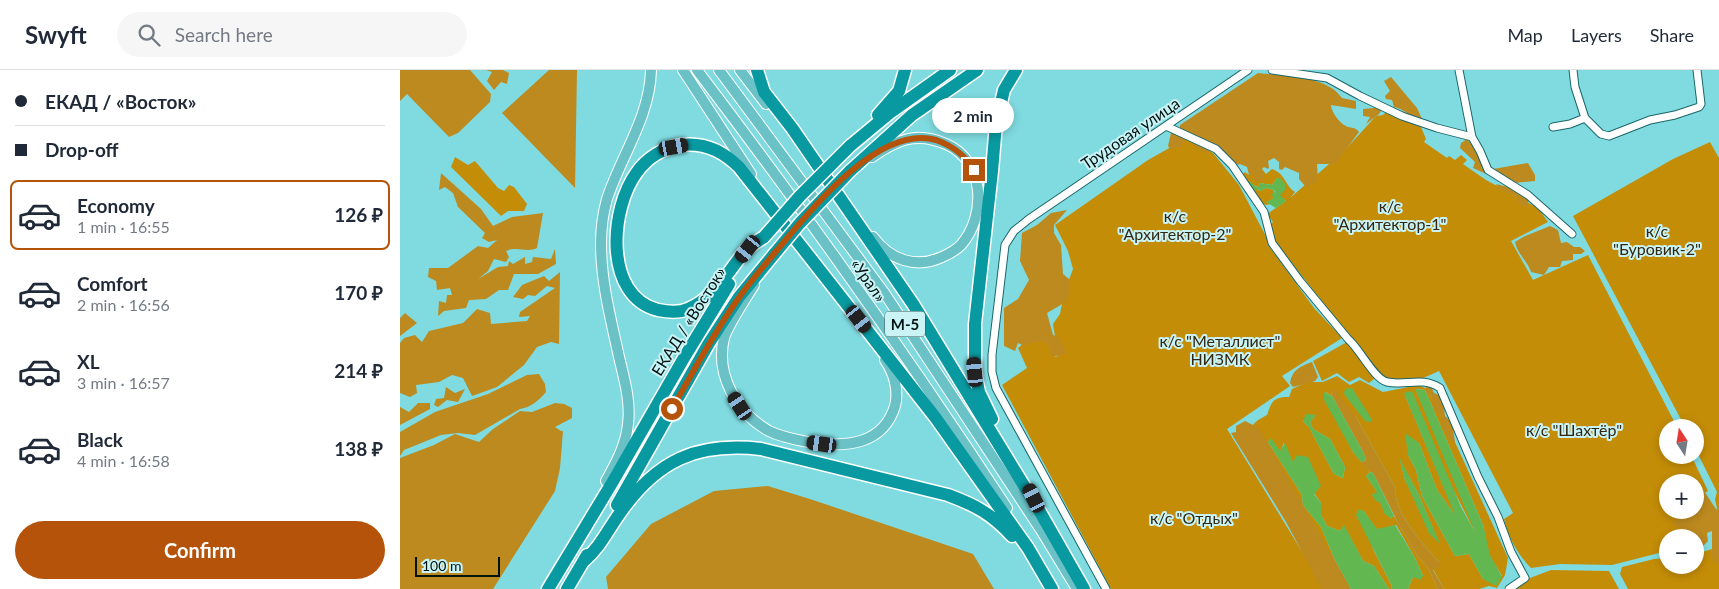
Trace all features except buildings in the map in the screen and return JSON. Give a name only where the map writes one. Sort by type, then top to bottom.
[{"type":"highway","points":[[757,70],[764,92],[792,128],[912,304],[1040,512],[1084,589]]},
{"type":"highway","points":[[852,144],[899,91],[905,70]]},
{"type":"highway","name":"ЕКАД / «Восток»","points":[[548,589],[720,298],[764,237],[800,196],[852,144],[898,107],[950,70]]},
{"type":"highway","name":"ЕКАД / «Восток»","points":[[584,561],[709,343],[739,298],[772,256],[800,222],[893,130],[977,70]]},
{"type":"highway","points":[[1016,70],[1004,90],[996,124],[976,315],[974,359],[979,392],[1021,471],[1040,512]]},
{"type":"highway","points":[[764,237],[748,249],[711,294],[686,310],[664,311],[644,304],[628,289],[619,268],[618,228],[625,196],[630,183],[645,162],[665,150],[684,145],[702,146],[721,152],[730,158],[882,347],[935,417],[1028,548],[1050,589]]},
{"type":"highway","points":[[567,589],[584,561],[596,550],[637,491],[654,475],[683,457],[700,451],[738,447],[779,453],[948,494],[971,504],[988,513],[1016,541],[1050,589]]},
{"type":"main road","points":[[589,520],[596,499],[620,455],[628,424],[628,399],[603,278],[601,244],[603,221],[611,188],[641,118],[648,93],[651,70]]},
{"type":"main road","points":[[683,70],[783,223]]},
{"type":"main road","name":"«Урал»","points":[[697,70],[766,161],[925,386],[1012,516],[1057,589]]},
{"type":"main road","name":"«Урал»","points":[[719,70],[885,294],[1025,506],[1077,589]]},
{"type":"main road","points":[[740,70],[788,133],[812,159]]},
{"type":"main road","points":[[826,178],[844,196],[879,245],[890,254],[902,260],[922,263],[930,262],[951,253],[967,237],[976,215],[978,188],[974,170],[969,162],[954,148],[930,139],[906,139],[888,146],[850,171]]},
{"type":"main road","points":[[772,256],[725,336],[722,360],[728,384],[740,406],[758,424],[770,431],[801,441],[838,445],[860,442],[882,428],[892,414],[897,392],[895,381],[888,364],[846,304]]},
{"type":"street","name":"Трудовая улица","points":[[1106,589],[996,388],[992,372],[996,317],[1005,246],[1014,232],[1029,219],[1248,70]]},
{"type":"street","points":[[1272,70],[1327,78],[1402,116],[1472,137]]},
{"type":"street","points":[[1458,70],[1472,137],[1488,170],[1528,195],[1572,234]]},
{"type":"street","points":[[1573,70],[1585,118],[1601,134],[1609,136],[1650,120],[1675,115],[1699,107],[1701,104],[1697,70]]},
{"type":"street","points":[[1553,127],[1570,124],[1585,118]]},
{"type":"street","points":[[1166,126],[1216,149],[1232,165],[1264,212],[1272,243],[1300,281],[1348,339],[1355,344],[1380,378],[1387,382],[1431,382],[1440,388],[1478,477],[1498,518],[1511,552],[1525,578],[1509,589]]},
{"type":"green space","name":"к/с \"Шахтёр\"","points":[[1386,112],[1421,127],[1426,139],[1424,142],[1447,158],[1449,156],[1455,160],[1461,155],[1467,160],[1463,164],[1486,180],[1538,208],[1548,222],[1511,241],[1533,280],[1588,255],[1673,419],[1659,419],[1659,464],[1695,464],[1700,474],[1659,474],[1659,519],[1682,519],[1686,529],[1659,529],[1659,553],[1612,565],[1560,564],[1531,568],[1514,545],[1506,526],[1504,519],[1513,513],[1439,371],[1421,379],[1388,380],[1381,377],[1274,240],[1270,225],[1273,222],[1267,214],[1286,201],[1280,196],[1277,178],[1272,185],[1259,183],[1260,187],[1249,183],[1260,191],[1266,188],[1274,190],[1274,198],[1267,202],[1271,204],[1266,205],[1259,202],[1243,174],[1245,172],[1249,175],[1262,169],[1266,174],[1272,169],[1277,171],[1295,192],[1290,198],[1344,151],[1376,116],[1383,115]]},
{"type":"green space","points":[[1187,138],[1213,153],[1239,185],[1270,244],[1268,245],[1314,308],[1342,338],[1282,376],[1290,386],[1227,429],[1325,589],[1111,589],[1002,385],[1027,368],[1018,348],[1041,329],[1055,357],[1058,356],[1053,324],[1060,314],[1064,293],[1073,269],[1068,251],[1055,225],[1148,160]]},
{"type":"green space","name":"к/с \"Буровик-2\"","points":[[1710,142],[1719,158],[1719,518],[1715,499],[1717,492],[1703,464],[1704,419],[1681,419],[1573,216],[1673,159]]},
{"type":"green space","points":[[455,157],[468,165],[475,161],[498,188],[504,191],[509,185],[514,187],[527,204],[524,211],[508,211],[501,216],[451,167]]},
{"type":"green space","points":[[1347,342],[1354,348],[1375,378],[1369,383],[1359,377],[1349,382],[1337,373],[1322,381],[1313,361]]},
{"type":"green space","points":[[1337,376],[1350,385],[1360,380],[1383,392],[1419,385],[1427,389],[1455,442],[1508,558],[1505,575],[1497,588],[1489,586],[1479,589],[1444,589],[1433,569],[1439,562],[1404,518],[1396,498],[1396,489],[1356,417],[1331,391],[1332,396],[1325,392],[1353,452],[1370,472],[1366,476],[1378,493],[1372,495],[1380,502],[1390,518],[1394,516],[1417,555],[1428,568],[1438,589],[1408,589],[1413,577],[1423,576],[1415,558],[1396,525],[1377,530],[1363,510],[1373,549],[1392,586],[1389,589],[1374,566],[1363,561],[1344,526],[1340,531],[1327,526],[1321,515],[1321,503],[1293,463],[1284,443],[1280,452],[1271,439],[1268,442],[1302,495],[1303,505],[1321,527],[1335,560],[1351,589],[1243,434],[1258,420],[1267,415],[1272,403],[1276,399],[1289,397],[1292,389],[1307,382],[1323,382]],"holes":[[[1416,389],[1425,390],[1483,525],[1489,555],[1502,576],[1483,579],[1469,554],[1455,556],[1422,496],[1416,470],[1408,455],[1419,443],[1437,490],[1457,518],[1404,393],[1480,542]],[[1316,415],[1310,422],[1313,429],[1330,439],[1345,467],[1343,478],[1334,474],[1309,427],[1303,421]],[[1400,460],[1419,495],[1439,543],[1405,480]]]},
{"type":"green space","name":"к/с \"Шахтёр\"","points":[[1704,483],[1708,491],[1704,493]]},
{"type":"green space","points":[[1719,547],[1719,589],[1628,589],[1620,574],[1622,567],[1659,559],[1659,574],[1704,574],[1704,551]]},
{"type":"green space","points":[[1551,570],[1609,571],[1619,589],[1513,589],[1530,578]]},
{"type":"shaded area","points":[[400,70],[470,70],[491,94],[490,102],[458,133],[449,137],[407,94],[400,101]]},
{"type":"shaded area","points":[[486,70],[503,70],[509,73],[507,84],[501,82],[494,90],[487,81],[492,72]]},
{"type":"shaded area","points":[[549,70],[577,70],[575,188],[502,113]]},
{"type":"shaded area","points":[[1258,73],[1292,76],[1315,81],[1335,90],[1342,98],[1356,101],[1356,109],[1331,105],[1337,118],[1342,123],[1359,132],[1335,164],[1317,164],[1318,181],[1306,187],[1299,179],[1299,173],[1285,167],[1282,170],[1279,169],[1279,162],[1274,158],[1268,161],[1268,169],[1264,167],[1262,169],[1264,180],[1259,182],[1254,180],[1255,174],[1249,175],[1247,167],[1240,164],[1236,165],[1211,150],[1204,153],[1194,146],[1190,135],[1180,147],[1170,149],[1168,146],[1171,133],[1180,130],[1180,125]]},
{"type":"shaded area","points":[[1391,77],[1417,108],[1422,119],[1413,117],[1394,107],[1392,100],[1386,99],[1385,96],[1390,91],[1384,81]]},
{"type":"shaded area","points":[[1375,106],[1382,109],[1379,114],[1366,124],[1370,117],[1363,116],[1363,109],[1374,108]]},
{"type":"shaded area","points":[[1467,139],[1474,147],[1486,174],[1473,168],[1475,162],[1460,148],[1461,143]]},
{"type":"shaded area","points":[[1528,163],[1535,175],[1535,181],[1514,183],[1493,169]]},
{"type":"shaded area","points":[[441,173],[481,209],[493,226],[512,217],[543,213],[537,248],[506,251],[509,257],[506,262],[494,259],[488,271],[478,279],[498,267],[508,266],[509,261],[513,264],[525,257],[525,264],[532,262],[533,257],[551,259],[555,249],[556,264],[538,274],[514,274],[508,290],[499,290],[486,299],[469,300],[466,308],[444,311],[438,316],[439,301],[446,303],[447,295],[452,295],[450,288],[437,290],[436,281],[428,277],[429,268],[448,268],[478,246],[488,248],[497,240],[489,242],[482,238],[485,233],[458,207],[453,193],[445,187],[439,190]]},
{"type":"shaded area","points":[[1277,178],[1280,178],[1285,184],[1285,190],[1280,195],[1286,201],[1276,208],[1266,202],[1274,198],[1271,195],[1275,192],[1274,190],[1266,188],[1260,191],[1258,189],[1254,190],[1249,183],[1251,182],[1259,187],[1259,183],[1272,185]]},
{"type":"shaded area","points":[[1496,184],[1508,187],[1529,200],[1527,206],[1520,205],[1516,196],[1498,189]]},
{"type":"shaded area","points":[[1067,210],[1054,225],[1054,233],[1061,245],[1063,274],[1069,279],[1069,292],[1068,297],[1063,303],[1047,313],[1053,335],[1060,338],[1067,353],[1053,357],[1049,353],[1050,347],[1043,341],[1024,346],[1018,343],[1015,351],[1004,346],[1004,308],[1018,299],[1029,280],[1020,261],[1022,233],[1037,225],[1051,213]]},
{"type":"shaded area","points":[[1550,226],[1558,230],[1561,243],[1567,242],[1585,251],[1581,254],[1573,254],[1573,260],[1562,261],[1560,267],[1549,267],[1544,275],[1531,272],[1515,242]]},
{"type":"shaded area","points":[[560,272],[559,344],[551,342],[537,347],[524,365],[497,387],[472,396],[463,378],[452,375],[439,382],[416,385],[417,393],[410,397],[400,393],[400,343],[404,338],[415,335],[422,342],[429,331],[463,323],[477,309],[490,313],[491,324],[527,321],[530,316],[519,317],[520,312],[555,288],[547,286],[535,296],[528,295],[523,299],[513,297],[522,285],[544,276],[549,281]]},
{"type":"shaded area","points":[[405,313],[417,323],[400,336],[400,318]]},
{"type":"shaded area","points":[[1312,362],[1318,377],[1315,381],[1293,387],[1290,383],[1295,372],[1300,367]]},
{"type":"shaded area","points":[[539,374],[545,384],[546,392],[532,405],[520,409],[475,435],[458,433],[441,435],[404,450],[400,456],[400,432],[435,412],[488,394],[527,375]]},
{"type":"shaded area","points":[[1426,384],[1430,384],[1434,393],[1439,395],[1444,407],[1445,416],[1452,422],[1455,442],[1450,441],[1444,431],[1440,414],[1435,411],[1431,396],[1426,390]]},
{"type":"shaded area","points":[[446,387],[455,393],[465,389],[458,402],[447,400],[438,407],[434,405],[436,399],[444,398]]},
{"type":"shaded area","points":[[1352,388],[1371,418],[1371,422],[1365,421],[1344,394],[1345,389]]},
{"type":"shaded area","points":[[1334,389],[1356,417],[1396,489],[1396,498],[1404,518],[1439,562],[1441,567],[1433,570],[1444,589],[1438,589],[1428,568],[1417,555],[1398,523],[1373,473],[1361,462],[1366,460],[1332,396],[1331,391]]},
{"type":"shaded area","points":[[1415,389],[1425,390],[1483,525],[1490,555],[1502,577],[1496,586],[1483,579],[1469,554],[1455,556],[1422,496],[1416,470],[1408,455],[1405,433],[1419,443],[1437,490],[1455,515],[1404,393],[1412,391],[1461,507],[1476,534]]},
{"type":"shaded area","points":[[1324,392],[1332,396],[1366,460],[1361,462],[1353,452],[1324,400]]},
{"type":"shaded area","points":[[418,403],[430,403],[430,409],[400,425],[400,407],[409,412]]},
{"type":"shaded area","points":[[555,403],[564,404],[572,408],[572,418],[555,427],[563,431],[560,468],[555,491],[493,589],[400,589],[400,458],[434,445],[455,434],[479,442],[493,429],[520,411],[532,412]]},
{"type":"shaded area","points":[[1306,414],[1316,415],[1310,422],[1313,429],[1330,439],[1345,467],[1343,478],[1334,474],[1309,427],[1303,421]]},
{"type":"shaded area","points":[[1245,421],[1259,428],[1351,589],[1322,589],[1286,522],[1231,433],[1236,432],[1236,426]]},
{"type":"shaded area","points":[[1271,438],[1280,451],[1285,443],[1293,462],[1297,455],[1308,457],[1321,486],[1314,494],[1321,503],[1321,515],[1327,526],[1340,531],[1344,525],[1363,561],[1374,566],[1389,589],[1351,589],[1335,560],[1321,527],[1303,505],[1302,495],[1268,442]]},
{"type":"shaded area","points":[[1399,457],[1419,495],[1440,544],[1429,533],[1405,480]]},
{"type":"shaded area","points":[[1370,472],[1373,473],[1394,516],[1390,518],[1384,513],[1380,502],[1376,501],[1372,495],[1377,492],[1366,476]]},
{"type":"shaded area","points":[[768,486],[973,554],[994,589],[608,589],[606,577],[651,524],[714,491]]},
{"type":"shaded area","points":[[1704,491],[1719,511],[1719,563],[1716,564],[1712,558],[1712,531],[1707,533],[1708,541],[1704,545],[1704,529],[1681,529],[1673,524],[1676,519],[1704,519]]},
{"type":"shaded area","points":[[1358,510],[1363,510],[1377,529],[1395,525],[1415,558],[1423,576],[1420,580],[1413,577],[1408,589],[1391,589],[1392,586],[1356,515]]},
{"type":"route","points":[[672,409],[709,343],[739,298],[800,222],[850,171],[888,146],[914,138],[930,139],[954,148],[963,155],[974,170]]},
{"type":"park label","name":"к/с \"Архитектор-1\"","points":[[1390,214]]},
{"type":"park label","name":"к/с \"Архитектор-2\"","points":[[1175,224]]},
{"type":"park label","name":"к/с \"Металлист\" НИЗМК","points":[[1220,349]]},
{"type":"park label","name":"к/с \"Отдых\"","points":[[1194,517]]}]
